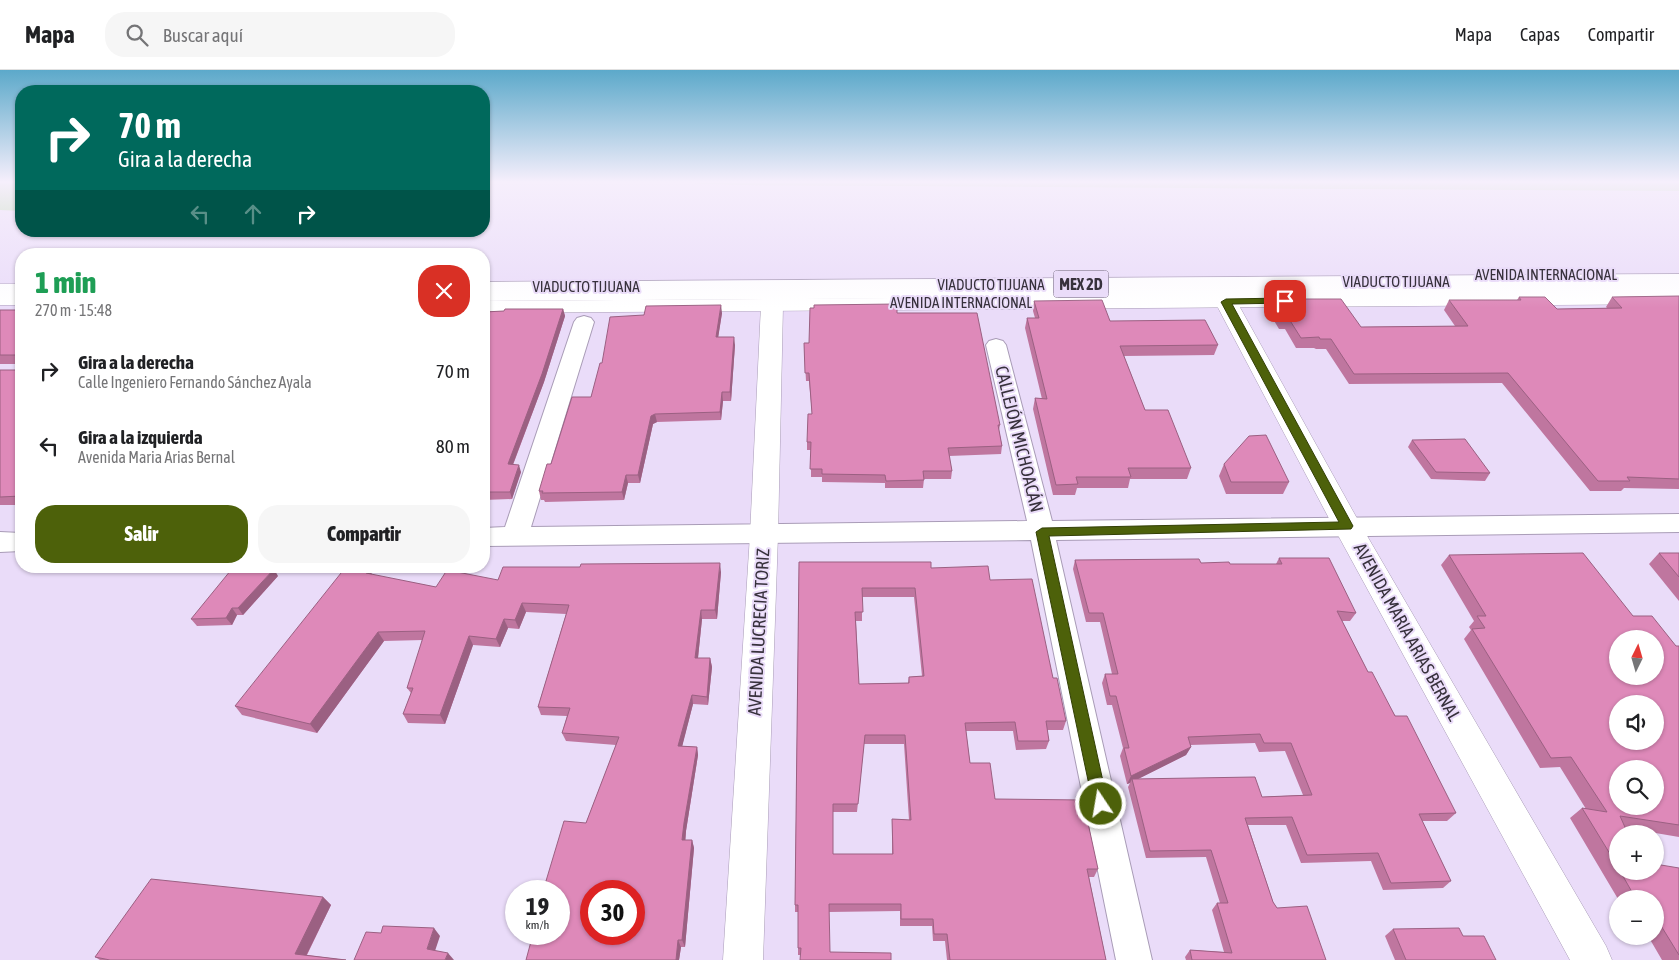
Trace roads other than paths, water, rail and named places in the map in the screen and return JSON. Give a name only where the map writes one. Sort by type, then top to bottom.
[{"type":"main road","name":"AVENIDA INTERNACIONAL","points":[[490,282],[1679,274]]},
{"type":"main road","name":"VIADUCTO TIJUANA","points":[[490,288],[1679,280]]},
{"type":"main road","points":[[0,285],[15,285]]},
{"type":"main road","name":"AVENIDA INTERNACIONAL","points":[[490,293],[1679,286]]},
{"type":"main road","points":[[0,290],[15,290]]},
{"type":"main road","points":[[0,295],[15,295]]},
{"type":"main road","name":"AVENIDA INTERNACIONAL","points":[[490,307],[1679,298]]},
{"type":"main road","points":[[0,299],[15,299]]},
{"type":"main road","name":"AVENIDA MARIA ARIAS BERNAL","points":[[1226,302],[1347,526],[1592,960]]},
{"type":"main road","name":"AVENIDA LUCRECIA TORIZ","points":[[743,960],[764,535],[772,305]]},
{"type":"main road","points":[[0,310],[15,310]]},
{"type":"street","points":[[515,537],[584,322]]},
{"type":"street","name":"CALLEJÓN MICHOACÁN","points":[[996,345],[1042,532],[1134,960]]},
{"type":"street","points":[[490,538],[1679,523]]},
{"type":"street","points":[[0,542],[15,542]]}]
